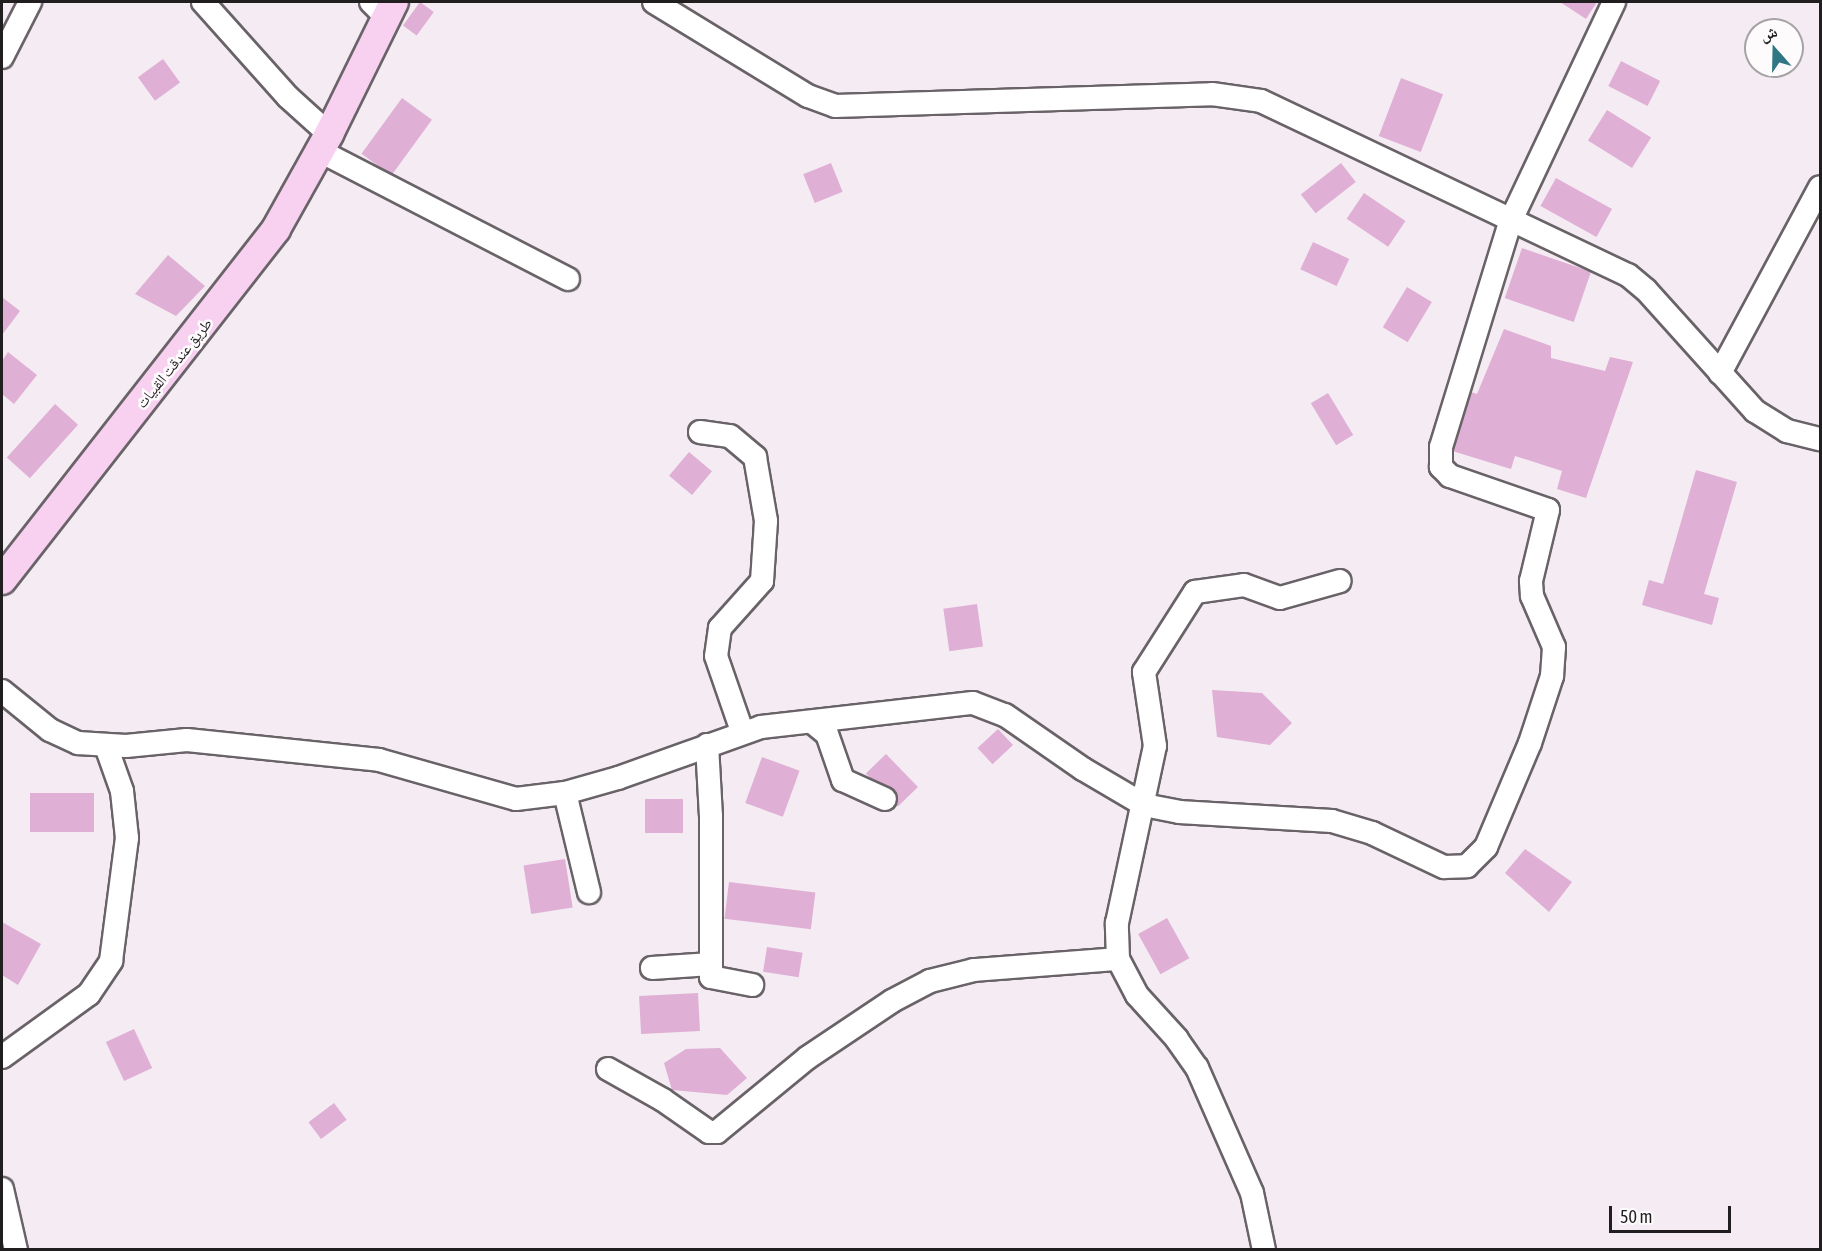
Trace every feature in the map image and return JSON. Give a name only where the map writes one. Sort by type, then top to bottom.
[{"type":"main road","name":"طريق عندقت القبيات","points":[[2,580],[230,293],[276,230],[325,143],[384,7]]},
{"type":"street","points":[[2,57],[30,2]]},
{"type":"street","points":[[203,2],[288,97],[325,143],[568,279]]},
{"type":"street","points":[[654,2],[822,103],[849,106],[1189,94],[1243,96],[1310,121],[1628,275],[1646,290],[1720,373],[1763,417],[1787,431],[1821,439]]},
{"type":"street","points":[[2,691],[50,730],[78,743],[106,746],[205,741],[401,764],[500,796],[566,793],[742,731],[958,704],[989,707],[1144,805],[1179,812],[1332,821],[1351,825],[1454,869],[1480,858],[1530,743],[1555,661],[1531,581],[1548,510],[1450,476],[1441,467],[1441,447],[1511,220],[1614,2]]},
{"type":"street","points":[[1720,373],[1821,187]]},
{"type":"street","points":[[700,432],[730,436],[755,457],[766,521],[762,581],[720,628],[716,656],[742,731]]},
{"type":"street","points":[[1264,1250],[1258,1210],[1197,1068],[1177,1039],[1137,995],[1118,959],[1117,923],[1155,746],[1144,672],[1196,592],[1244,585],[1280,598],[1340,581]]},
{"type":"street","points":[[812,722],[827,734],[843,780],[885,799]]},
{"type":"street","points":[[707,745],[711,816],[711,976],[752,985]]},
{"type":"street","points":[[2,1057],[89,994],[111,961],[128,838],[122,791],[106,746]]},
{"type":"street","points":[[566,793],[589,891]]},
{"type":"street","points":[[608,1069],[674,1106],[709,1132],[717,1132],[807,1058],[892,1001],[930,981],[974,970],[1118,959]]},
{"type":"street","points":[[652,968],[711,964]]},
{"type":"street","points":[[2,1189],[16,1250]]},
{"type":"building","points":[[420,2],[434,12],[417,35],[403,25]]},
{"type":"building","points":[[1560,2],[1597,2],[1586,19]]},
{"type":"building","points":[[163,59],[180,82],[155,101],[138,77]]},
{"type":"building","points":[[1621,61],[1660,81],[1647,106],[1608,86]]},
{"type":"building","points":[[1401,78],[1443,94],[1421,152],[1379,136]]},
{"type":"building","points":[[402,98],[432,120],[391,176],[361,154]]},
{"type":"building","points":[[1607,110],[1651,138],[1632,168],[1588,141]]},
{"type":"building","points":[[831,163],[843,192],[815,203],[803,174]]},
{"type":"building","points":[[1341,163],[1356,182],[1316,213],[1301,194]]},
{"type":"building","points":[[1556,178],[1612,209],[1596,237],[1540,206]]},
{"type":"building","points":[[1364,193],[1405,221],[1388,247],[1347,219]]},
{"type":"building","points":[[1313,242],[1349,259],[1337,286],[1300,269]]},
{"type":"building","points":[[1522,248],[1591,272],[1574,322],[1505,298]]},
{"type":"building","points":[[168,255],[205,286],[176,316],[135,294]]},
{"type":"building","points":[[1407,287],[1432,302],[1408,342],[1383,327]]},
{"type":"building","points":[[2,297],[20,311],[2,335]]},
{"type":"building","points":[[1504,329],[1551,346],[1551,358],[1605,371],[1610,357],[1633,362],[1586,498],[1557,489],[1562,471],[1515,456],[1511,469],[1449,450],[1468,391],[1477,394]]},
{"type":"building","points":[[8,352],[37,375],[14,404],[2,394],[2,361]]},
{"type":"building","points":[[1328,393],[1353,435],[1336,445],[1311,403]]},
{"type":"building","points":[[55,404],[78,425],[30,478],[7,458]]},
{"type":"building","points":[[689,452],[712,471],[692,495],[669,476]]},
{"type":"building","points":[[1696,470],[1737,482],[1704,594],[1719,598],[1712,625],[1642,605],[1649,580],[1663,584]]},
{"type":"building","points":[[977,604],[983,647],[949,651],[943,609]]},
{"type":"building","points":[[1212,690],[1262,693],[1292,723],[1270,745],[1217,737]]},
{"type":"building","points":[[998,729],[1013,745],[993,764],[978,748]]},
{"type":"building","points":[[886,754],[918,787],[898,807],[866,773]]},
{"type":"building","points":[[762,757],[800,771],[783,817],[745,803]]},
{"type":"building","points":[[30,793],[94,793],[94,832],[30,832]]},
{"type":"building","points":[[645,799],[683,799],[683,833],[645,833]]},
{"type":"building","points":[[1525,849],[1572,882],[1549,912],[1505,873]]},
{"type":"building","points":[[565,859],[573,907],[531,914],[524,866]]},
{"type":"building","points":[[729,882],[815,893],[811,929],[724,919]]},
{"type":"building","points":[[1167,918],[1189,958],[1160,974],[1138,934]]},
{"type":"building","points":[[2,922],[41,944],[18,985],[2,975]]},
{"type":"building","points":[[767,947],[803,953],[799,977],[763,972]]},
{"type":"building","points":[[698,993],[700,1031],[641,1034],[639,996]]},
{"type":"building","points":[[134,1029],[152,1068],[124,1081],[106,1042]]},
{"type":"building","points":[[720,1048],[747,1078],[727,1095],[672,1090],[664,1063],[686,1049]]},
{"type":"building","points":[[334,1103],[347,1120],[321,1139],[308,1122]]}]
